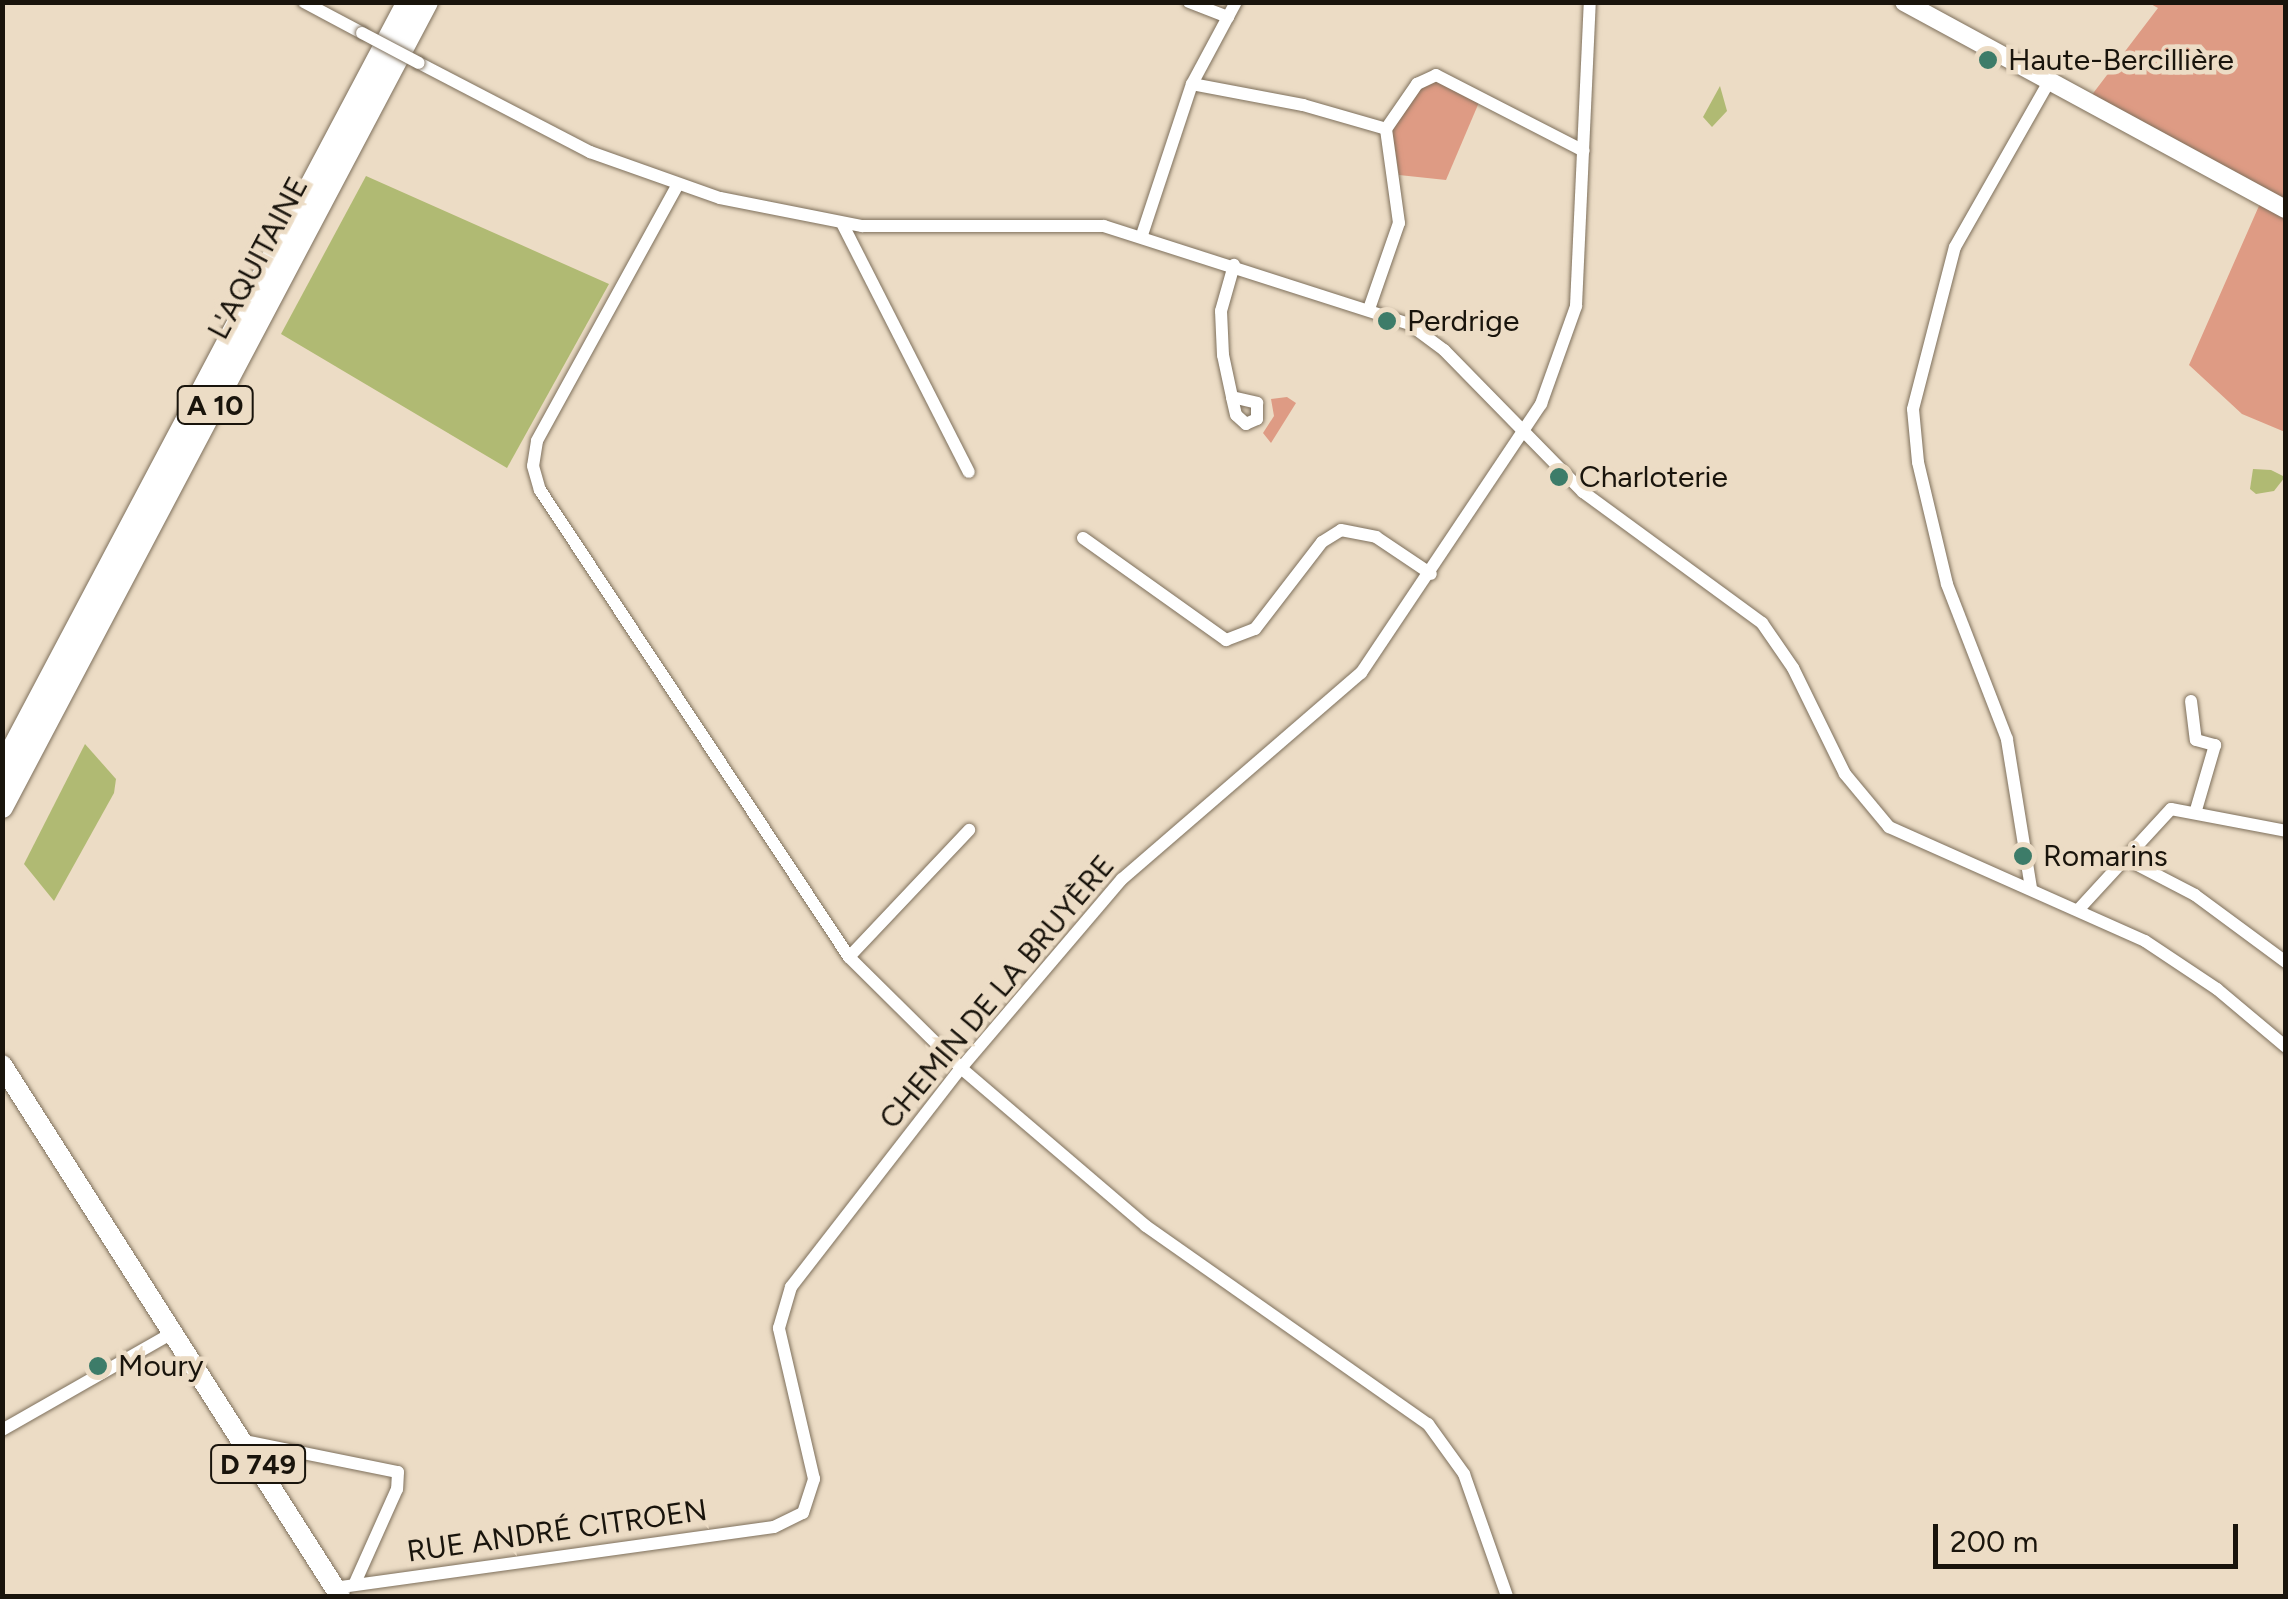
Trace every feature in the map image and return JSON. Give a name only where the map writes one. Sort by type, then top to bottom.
[{"type":"highway","name":"L'AQUITAINE","points":[[2,769],[408,2]]},
{"type":"highway","name":"L'AQUITAINE","points":[[2,807],[427,2]]},
{"type":"main road","points":[[1904,2],[2286,208]]},
{"type":"main road","name":"D 749","points":[[2,1065],[343,1589]]},
{"type":"street","points":[[304,2],[590,152],[677,186],[843,225],[1082,224],[1142,235],[1369,309],[1432,340],[1582,492],[1762,623],[1793,668],[1845,774],[1889,826],[1935,852],[2079,909],[2166,954],[2286,1047]]},
{"type":"street","points":[[1190,2],[1228,17]]},
{"type":"street","points":[[1142,235],[1192,84],[1236,2]]},
{"type":"street","name":"CHEMIN DE LA BRUYÈRE","points":[[786,1524],[803,1513],[814,1488],[781,1342],[784,1300],[961,1068],[1122,879],[1346,690],[1431,574],[1523,434],[1561,362],[1576,306],[1590,2]]},
{"type":"street","points":[[1369,309],[1400,223],[1386,129],[1417,84],[1436,76],[1584,152]]},
{"type":"street","points":[[2032,888],[2007,739],[1947,584],[1918,462],[1914,409],[1955,248],[2048,83]]},
{"type":"street","points":[[1192,84],[1303,104],[1386,129]]},
{"type":"street","points":[[677,186],[537,441],[535,478],[848,956],[961,1068],[1185,1258],[1385,1388],[1428,1424],[1464,1474],[1506,1596]]},
{"type":"street","points":[[843,225],[969,472]]},
{"type":"street","points":[[1232,397],[1220,326],[1234,265]]},
{"type":"street","points":[[1083,538],[1226,640],[1255,630],[1322,542],[1341,530],[1376,537],[1431,574]]},
{"type":"street","points":[[2190,701],[2196,740],[2215,745],[2196,810]]},
{"type":"street","points":[[2079,909],[2166,812],[2196,810],[2286,831]]},
{"type":"street","points":[[848,956],[969,830]]},
{"type":"street","points":[[2124,858],[2195,895],[2286,962]]},
{"type":"street","points":[[2,1430],[174,1332]]},
{"type":"street","points":[[244,1441],[398,1472],[397,1489],[343,1589]]},
{"type":"street","name":"RUE ANDRÉ CITROEN","points":[[343,1589],[786,1524]]},
{"type":"shaded area","points":[[2149,3],[2285,3],[2285,432],[2242,414],[2189,365],[2262,199],[2091,96],[2158,8]]},
{"type":"shaded area","points":[[1436,80],[1480,100],[1446,180],[1399,175],[1392,130],[1420,87]]},
{"type":"shaded area","points":[[1720,86],[1727,111],[1712,127],[1703,117]]},
{"type":"shaded area","points":[[366,176],[609,284],[507,468],[281,334]]},
{"type":"shaded area","points":[[1287,397],[1296,403],[1271,443],[1263,433],[1274,416],[1271,399]]},
{"type":"shaded area","points":[[2253,469],[2271,470],[2285,477],[2274,491],[2256,494],[2250,489]]},
{"type":"shaded area","points":[[85,744],[116,779],[114,793],[54,901],[24,864]]},
{"type":"place","name":"Haute-Bercillière","points":[[1988,60]]},
{"type":"place","name":"Perdrige","points":[[1387,321]]},
{"type":"place","name":"Charloterie","points":[[1559,477]]},
{"type":"place","name":"Romarins","points":[[2023,856]]},
{"type":"place","name":"Moury","points":[[98,1366]]}]
